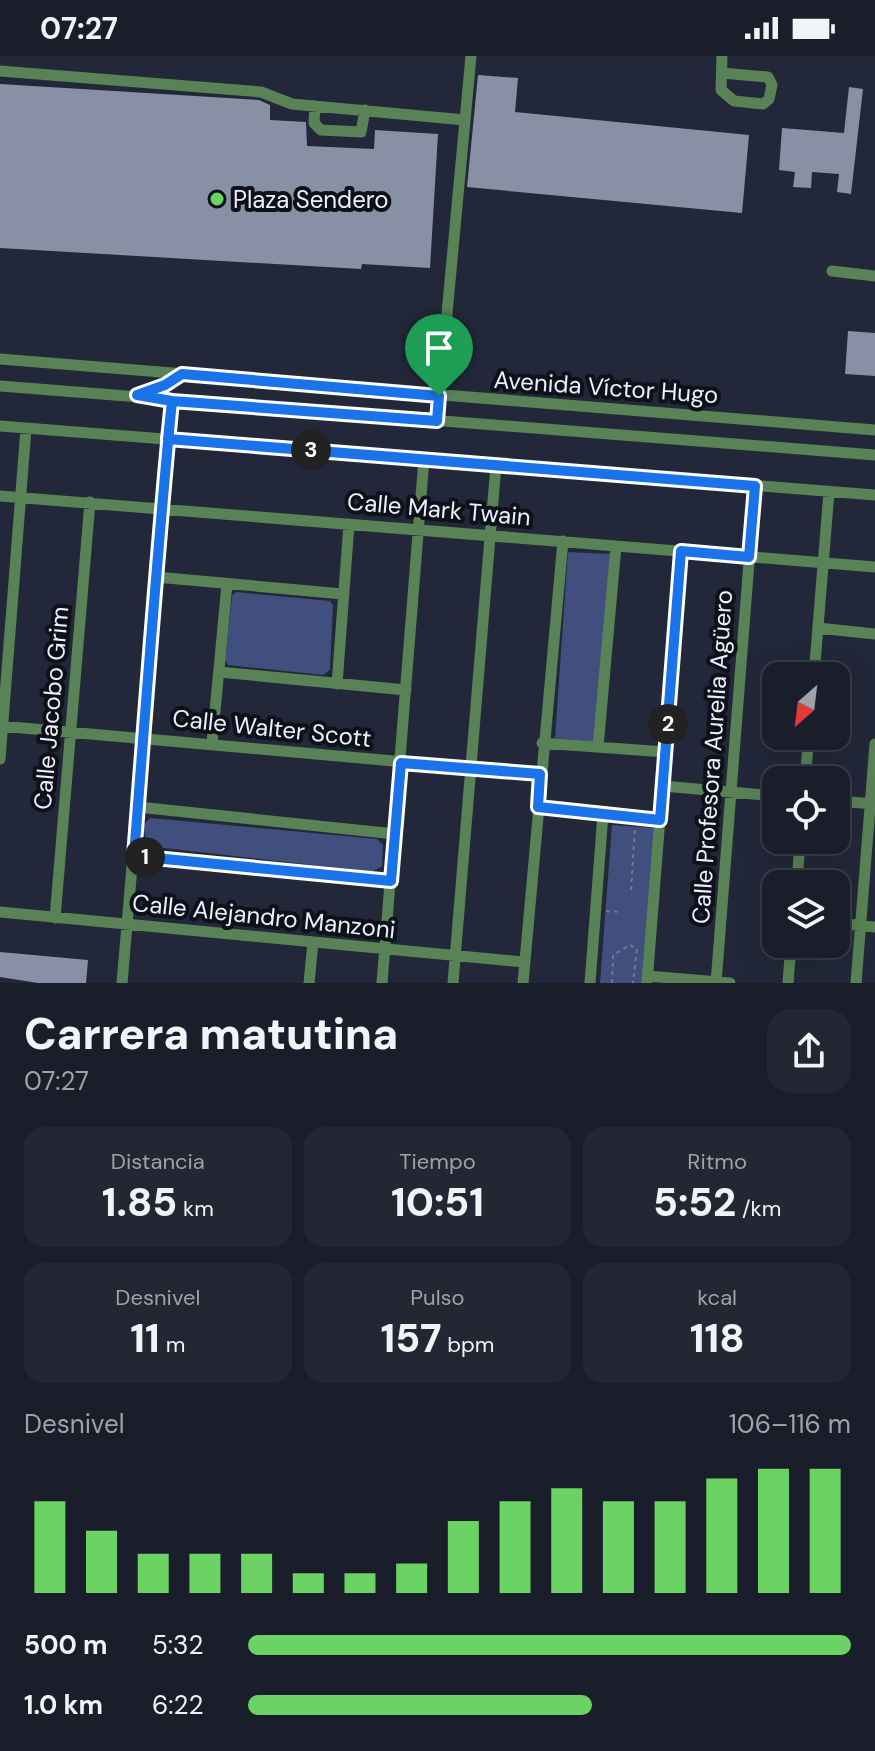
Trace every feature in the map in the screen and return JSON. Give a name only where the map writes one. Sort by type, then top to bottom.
[{"type":"street","points":[[437,421],[471,56]]},
{"type":"street","points":[[722,56],[721,90],[734,101],[763,104],[772,94],[768,77],[722,73]]},
{"type":"street","points":[[0,71],[261,92],[284,102],[465,120]]},
{"type":"street","points":[[315,106],[314,123],[321,130],[361,132],[365,110]]},
{"type":"street","points":[[832,271],[875,276]]},
{"type":"street","name":"Avenida Víctor Hugo","points":[[0,359],[875,430]]},
{"type":"street","points":[[137,395],[165,385],[182,374]]},
{"type":"street","name":"Avenida Víctor Hugo","points":[[0,386],[875,455]]},
{"type":"street","points":[[122,983],[172,401]]},
{"type":"street","points":[[0,426],[875,495]]},
{"type":"street","points":[[0,759],[6,592],[26,429]]},
{"type":"street","points":[[382,983],[424,459]]},
{"type":"street","points":[[453,983],[496,465]]},
{"type":"street","name":"Calle Profesora Aurelia Agüero","points":[[716,982],[755,486]]},
{"type":"street","points":[[815,662],[829,492]]},
{"type":"street","name":"Calle Mark Twain","points":[[0,496],[875,567]]},
{"type":"street","name":"Calle Jacobo Grim","points":[[55,918],[90,502]]},
{"type":"street","points":[[337,684],[349,524]]},
{"type":"street","points":[[523,983],[542,743],[563,541]]},
{"type":"street","points":[[598,747],[616,546]]},
{"type":"street","points":[[681,551],[648,980],[730,983]]},
{"type":"street","points":[[156,577],[343,594]]},
{"type":"street","points":[[212,743],[227,584]]},
{"type":"street","points":[[818,628],[875,634]]},
{"type":"street","points":[[219,672],[406,690]]},
{"type":"street","name":"Calle Walter Scott","points":[[2,726],[540,774]]},
{"type":"street","points":[[542,743],[665,752]]},
{"type":"street","points":[[856,983],[860,925],[869,876],[875,744]]},
{"type":"street","points":[[663,786],[762,795]]},
{"type":"street","points":[[850,802],[872,804]]},
{"type":"street","points":[[138,807],[395,834]]},
{"type":"street","points":[[538,807],[660,820]]},
{"type":"street","points":[[590,983],[603,814]]},
{"type":"street","points":[[134,856],[391,881]]},
{"type":"street","name":"Calle Alejandro Manzoni","points":[[0,912],[524,962]]},
{"type":"street","points":[[850,924],[875,927]]},
{"type":"street","points":[[309,983],[313,942]]},
{"type":"street","points":[[788,983],[790,958]]},
{"type":"path","points":[[623,825],[645,827]]},
{"type":"path","points":[[631,890],[635,825]]},
{"type":"path","points":[[606,911],[621,912]]},
{"type":"path","points":[[612,983],[613,955],[630,945],[637,949],[638,954],[633,983]]},
{"type":"shaded area","points":[[568,552],[610,554],[596,742],[555,738]]},
{"type":"shaded area","points":[[236,592],[330,601],[333,605],[330,670],[323,675],[228,665],[225,661],[232,596]]},
{"type":"shaded area","points":[[150,818],[377,839],[383,845],[382,866],[372,872],[147,846],[143,825]]},
{"type":"shaded area","points":[[612,825],[656,828],[642,983],[600,983]]},
{"type":"building","points":[[478,75],[518,78],[515,112],[749,135],[742,213],[467,187]]},
{"type":"building","name":"Plaza Sendero","points":[[0,84],[259,100],[270,105],[270,120],[306,122],[307,146],[374,149],[375,130],[438,134],[430,268],[362,264],[361,269],[0,248]]},
{"type":"building","points":[[849,87],[863,89],[851,194],[837,192],[839,174],[812,172],[811,188],[793,187],[795,172],[779,170],[782,128],[844,133]]},
{"type":"building","points":[[848,331],[875,333],[875,376],[845,374]]},
{"type":"building","points":[[0,952],[88,960],[86,983],[38,983],[0,977]]},
{"type":"place","name":"Plaza Sendero","points":[[217,199]]},
{"type":"route","points":[[439,396],[182,374],[172,382],[137,395],[172,401],[168,439],[755,486],[749,557],[681,551],[660,820],[538,807],[540,774],[401,763],[391,881],[134,856],[156,577],[168,439],[172,401],[437,421],[439,396]]}]
